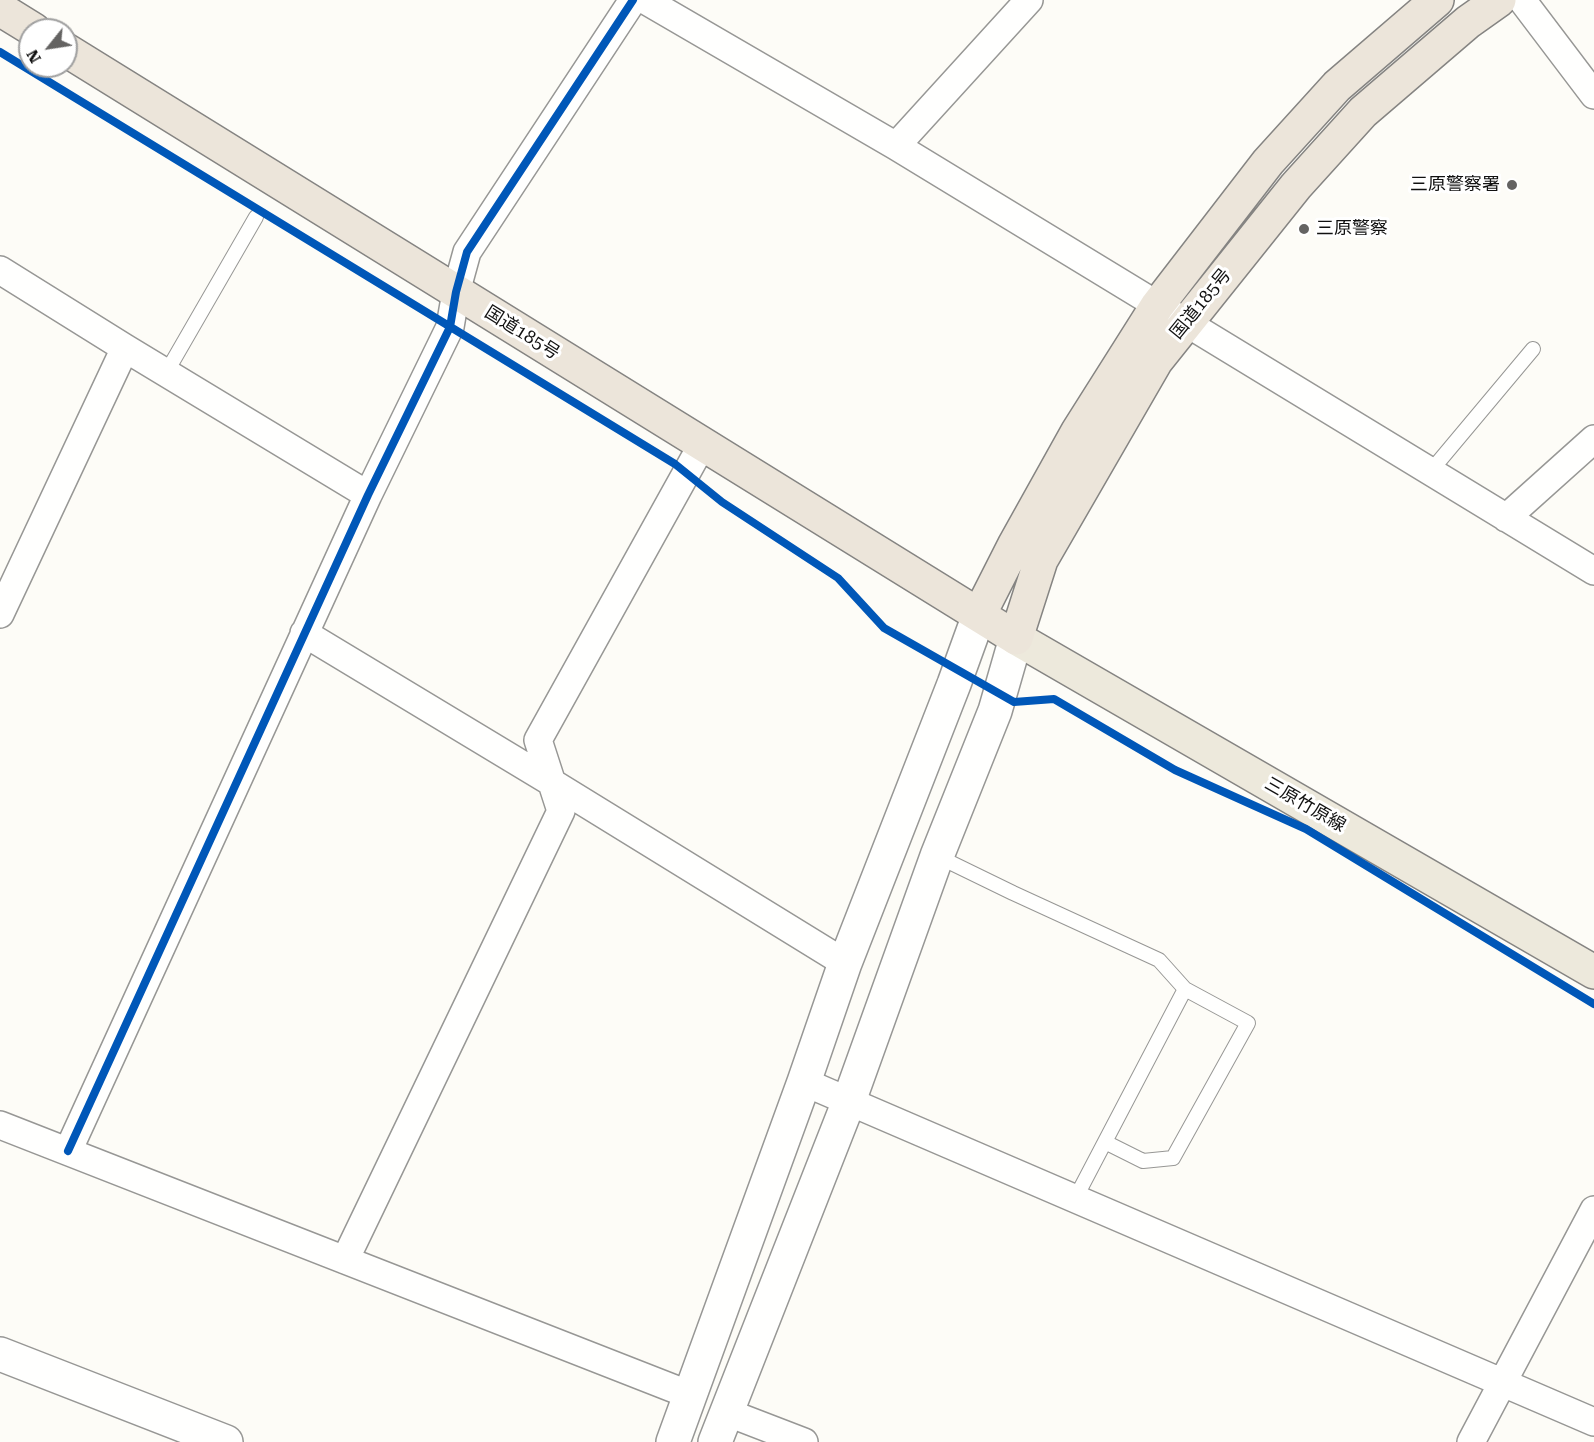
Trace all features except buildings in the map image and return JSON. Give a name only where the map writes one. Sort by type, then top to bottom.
[{"type":"highway","name":"国道185号","points":[[979,615],[1015,544],[1078,431],[1157,306],[1275,153],[1337,86],[1437,0]]},
{"type":"highway","name":"国道185号","points":[[78,57],[1016,638],[1041,560],[1156,361],[1296,186],[1363,112],[1468,22],[1499,0]]},
{"type":"highway","points":[[0,9],[18,20]]},
{"type":"main road","name":"三原竹原線","points":[[1016,638],[1594,972]]},
{"type":"street","points":[[68,1151],[304,633],[450,327],[456,292],[467,252],[633,0]]},
{"type":"street","points":[[645,0],[896,146],[1594,571]]},
{"type":"street","points":[[896,146],[1029,0]]},
{"type":"street","points":[[1522,0],[1594,95]]},
{"type":"street","points":[[0,270],[368,495]]},
{"type":"street","points":[[0,614],[125,348]]},
{"type":"street","points":[[1506,518],[1594,439]]},
{"type":"street","points":[[345,1260],[561,811],[538,740],[703,443]]},
{"type":"street","points":[[673,1442],[845,963],[979,615]]},
{"type":"street","points":[[304,633],[845,963]]},
{"type":"street","points":[[715,1442],[849,1101],[937,856],[995,711],[1016,638]]},
{"type":"street","points":[[804,1082],[1594,1422]]},
{"type":"street","points":[[0,1125],[690,1395]]},
{"type":"street","points":[[1471,1442],[1594,1210]]},
{"type":"street","points":[[0,1354],[226,1442]]},
{"type":"street","points":[[726,1412],[804,1442]]},
{"type":"lane","points":[[166,373],[256,217]]},
{"type":"lane","points":[[1430,472],[1533,349]]},
{"type":"lane","points":[[937,856],[1159,960],[1185,989],[1248,1023],[1173,1158],[1143,1161],[1105,1142]]},
{"type":"lane","points":[[1075,1199],[1185,989]]},
{"type":"cycle path","points":[[68,1151],[368,495],[450,327],[456,292],[467,252],[633,0]]},
{"type":"cycle path","points":[[0,52],[675,464],[722,502],[838,578],[884,628],[1014,702],[1054,699],[1175,770],[1306,829],[1594,1004]]},
{"type":"place","name":"三原警察署","points":[[1512,185]]},
{"type":"place","name":"三原警察","points":[[1304,229]]}]
